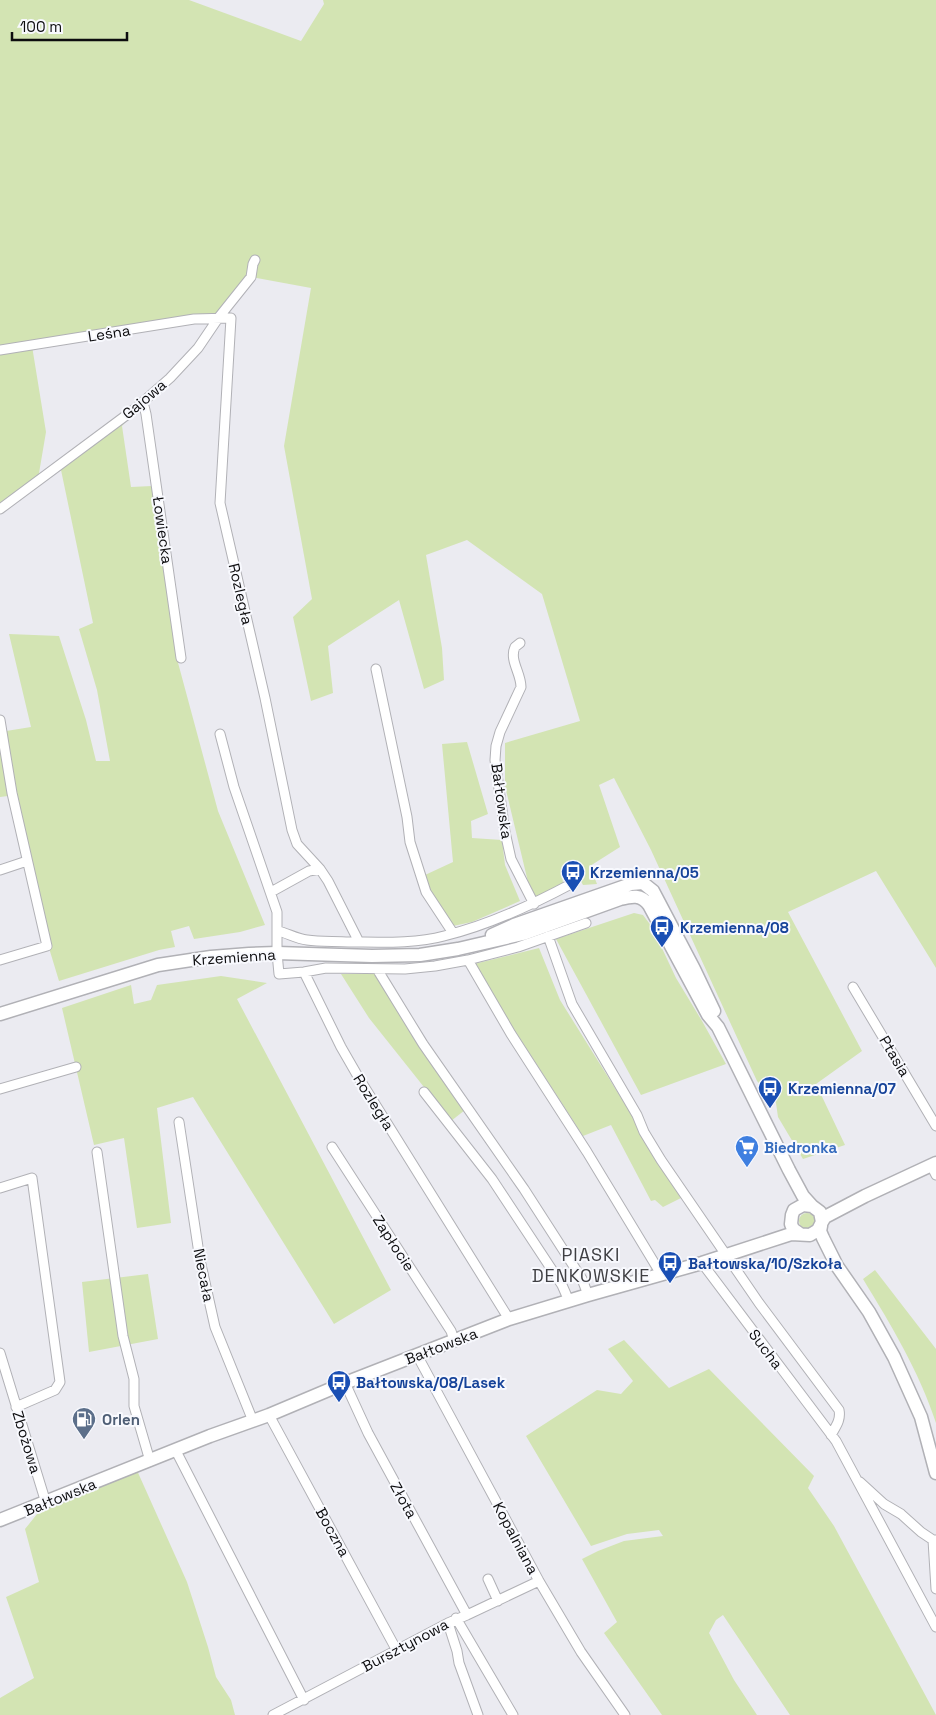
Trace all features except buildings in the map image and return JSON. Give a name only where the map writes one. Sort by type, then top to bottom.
[{"type":"main road","name":"Krzemienna","points":[[0,1014],[158,965],[211,957],[277,953],[372,956],[420,955],[458,949],[474,944],[514,925],[632,884],[643,883],[653,891],[715,1012],[718,1027],[789,1170],[803,1196],[814,1207]]},
{"type":"main road","points":[[803,1235],[815,1233],[825,1218],[865,1196],[934,1168]]},
{"type":"main road","name":"Krzemienna","points":[[789,1170],[795,1199],[793,1215]]},
{"type":"main road","points":[[865,1196],[814,1207],[803,1205],[793,1215],[794,1229],[811,1238],[837,1266],[869,1312],[894,1357],[921,1417],[936,1472]]},
{"type":"main road","points":[[814,1207],[822,1217],[820,1231],[837,1266]]},
{"type":"main road","name":"Bałtowska","points":[[756,1246],[785,1226],[793,1215]]},
{"type":"main road","name":"Bałtowska","points":[[0,1520],[509,1319],[702,1263],[791,1234],[803,1235]]},
{"type":"street","name":"Gajowa","points":[[0,509],[143,402],[170,378],[198,348],[219,317],[251,277],[253,264],[256,260]]},
{"type":"street","name":"Leśna","points":[[0,350],[194,319],[219,317]]},
{"type":"street","name":"Rozległa","points":[[219,317],[231,318],[220,503],[265,698],[292,830],[297,844],[320,869],[328,881],[359,942]]},
{"type":"street","name":"Łowiecka","points":[[143,402],[181,658]]},
{"type":"street","name":"Bałtowska","points":[[520,643],[515,647],[513,656],[521,687],[500,732],[495,760],[505,832],[511,859],[534,904]]},
{"type":"street","points":[[376,669],[407,817],[410,842],[426,892],[453,933]]},
{"type":"street","points":[[0,720],[12,793],[47,946],[0,960]]},
{"type":"street","points":[[220,734],[234,787],[277,912],[279,974],[326,968],[405,969],[468,960],[518,947],[586,923]]},
{"type":"street","points":[[0,870],[27,861]]},
{"type":"street","points":[[270,892],[310,871],[320,869]]},
{"type":"street","points":[[278,931],[305,940],[359,942],[423,939],[444,936],[494,921],[534,904],[571,884]]},
{"type":"street","points":[[548,936],[572,1004],[661,1160],[760,1303],[839,1410],[839,1422],[831,1435]]},
{"type":"street","points":[[468,960],[511,1034],[587,1152],[661,1274]]},
{"type":"street","points":[[378,969],[423,1044],[524,1189],[582,1279],[588,1295]]},
{"type":"street","name":"Rozległa","points":[[304,972],[355,1072],[509,1319]]},
{"type":"street","name":"Ptasia","points":[[853,987],[936,1126]]},
{"type":"street","points":[[0,1089],[76,1066]]},
{"type":"street","points":[[424,1092],[492,1179],[562,1285],[569,1301]]},
{"type":"street","name":"Niecała","points":[[179,1122],[200,1260],[215,1328],[254,1421]]},
{"type":"street","name":"Zapłocie","points":[[332,1147],[454,1340]]},
{"type":"street","points":[[97,1152],[123,1336],[134,1379],[134,1406],[150,1460]]},
{"type":"street","points":[[0,1188],[32,1178],[60,1382],[56,1390],[16,1408]]},
{"type":"street","name":"Sucha","points":[[702,1263],[836,1440],[854,1474]]},
{"type":"street","name":"Zbożowa","points":[[0,1353],[46,1502]]},
{"type":"street","name":"Kopalniana","points":[[417,1355],[422,1368],[486,1480],[539,1581],[581,1652],[625,1715]]},
{"type":"street","name":"Złota","points":[[345,1383],[368,1433],[467,1615]]},
{"type":"street","name":"Boczna","points":[[269,1415],[396,1649]]},
{"type":"street","points":[[176,1451],[304,1700]]},
{"type":"street","points":[[854,1474],[884,1504],[901,1514],[922,1532],[935,1540],[936,1589]]},
{"type":"street","points":[[854,1474],[936,1627]]},
{"type":"street","points":[[488,1579],[498,1601]]},
{"type":"street","name":"Bursztynowa","points":[[273,1715],[452,1620],[467,1615],[539,1581]]},
{"type":"street","points":[[452,1620],[451,1631],[459,1663],[478,1715]]},
{"type":"street","points":[[452,1620],[513,1715]]},
{"type":"green space","points":[[0,0],[189,0],[301,41],[324,4],[323,0],[936,0],[936,968],[876,871],[788,912],[862,1051],[816,1084],[845,1145],[803,1159],[778,1117],[776,1103],[757,1081],[651,850],[614,778],[599,785],[620,847],[590,866],[597,884],[583,885],[576,872],[562,874],[563,883],[537,899],[528,882],[505,786],[505,743],[580,721],[542,594],[467,540],[426,555],[442,648],[444,680],[424,689],[399,600],[328,646],[333,693],[311,701],[293,617],[312,599],[284,446],[311,288],[251,277],[219,317],[32,346],[46,432],[38,479],[143,402],[122,426],[131,487],[152,486],[177,659],[218,811],[265,925],[240,932],[194,939],[189,926],[171,931],[175,947],[159,950],[59,981],[49,948],[52,947],[16,795],[0,797],[0,732],[31,727],[9,634],[59,636],[86,720],[96,761],[110,761],[97,690],[79,629],[93,623],[61,470],[0,509]]},
{"type":"green space","points":[[467,742],[488,814],[471,821],[472,838],[502,840],[505,865],[520,901],[472,922],[453,926],[428,886],[425,875],[453,862],[442,744]]},
{"type":"green space","points":[[634,913],[643,915],[652,927],[676,978],[726,1064],[641,1095],[556,939]]},
{"type":"green space","points":[[539,948],[560,1000],[683,1197],[663,1207],[655,1200],[651,1201],[611,1125],[583,1136],[473,966],[474,964]]},
{"type":"green space","points":[[341,974],[377,974],[465,1110],[451,1121],[369,1018]]},
{"type":"green space","points":[[221,976],[267,983],[237,999],[391,1290],[334,1324],[193,1097],[157,1108],[171,1223],[137,1228],[124,1138],[94,1145],[62,1008],[131,985],[134,1004],[151,1000],[157,985]]},
{"type":"green space","points":[[804,1213],[810,1213],[815,1218],[813,1227],[804,1229],[799,1224],[799,1218]]},
{"type":"green space","points":[[875,1270],[936,1349],[936,1423],[913,1367],[863,1279]]},
{"type":"green space","points":[[148,1274],[158,1339],[89,1352],[82,1282]]},
{"type":"green space","points":[[624,1340],[669,1388],[709,1369],[814,1476],[808,1488],[834,1526],[936,1715],[790,1715],[723,1615],[716,1620],[709,1633],[734,1680],[757,1715],[662,1715],[604,1633],[617,1622],[582,1559],[624,1541],[663,1536],[659,1530],[627,1534],[591,1546],[526,1436],[597,1390],[621,1394],[633,1381],[608,1349]]},
{"type":"green space","points":[[135,1466],[187,1582],[216,1677],[231,1700],[235,1715],[0,1715],[0,1698],[34,1678],[6,1597],[39,1582],[25,1529],[46,1503]]},
{"type":"place","name":"Krzemienna/05","points":[[573,893]]},
{"type":"place","name":"Krzemienna/08","points":[[662,948]]},
{"type":"place","name":"Krzemienna/07","points":[[770,1109]]},
{"type":"place","name":"Biedronka","points":[[747,1168]]},
{"type":"place","name":"Bałtowska/10/Szkoła","points":[[670,1284]]},
{"type":"place","name":"Bałtowska/08/Lasek","points":[[339,1403]]},
{"type":"place","name":"Orlen","points":[[84,1440]]},
{"type":"district","name":"PIASKI DENKOWSKIE","points":[[591,1264]]}]
